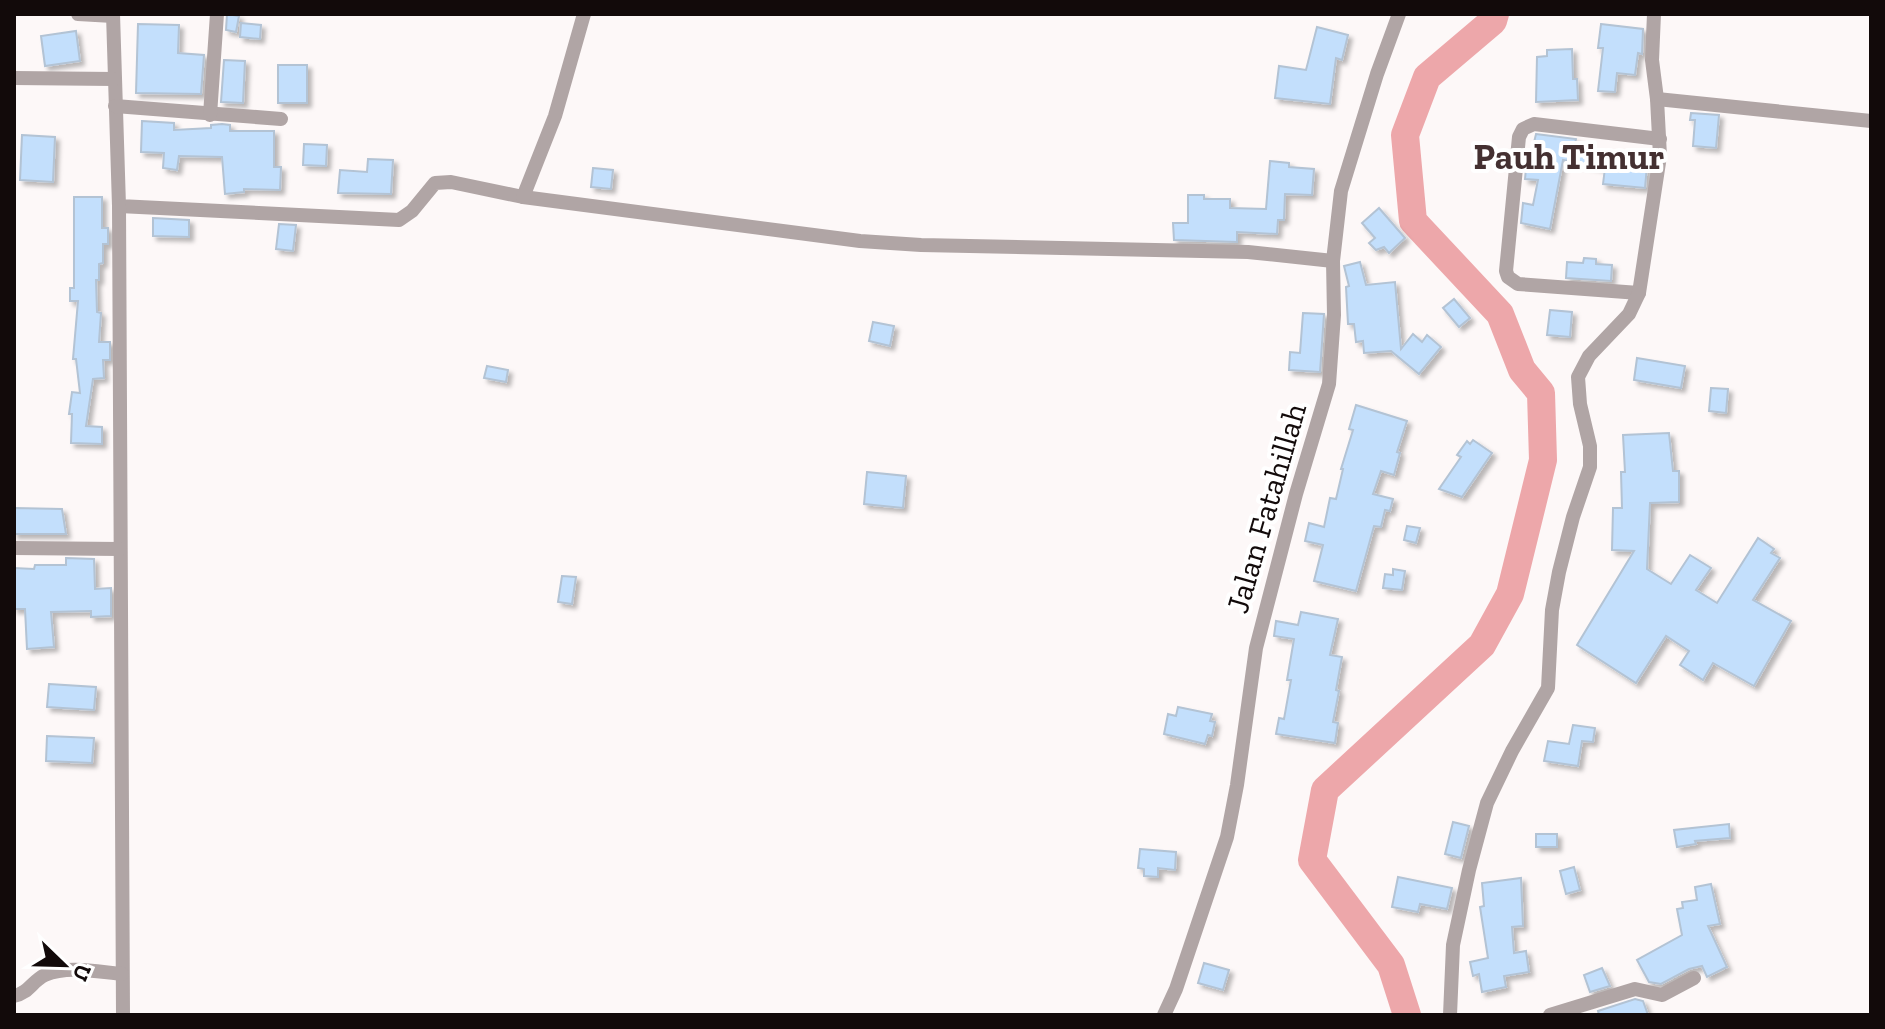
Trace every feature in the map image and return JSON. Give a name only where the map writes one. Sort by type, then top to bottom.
[{"type":"street","points":[[78,14],[113,15],[119,206],[123,1015]]},
{"type":"street","points":[[210,115],[217,14]]},
{"type":"street","points":[[523,197],[555,116],[584,14]]},
{"type":"street","name":"Jalan Fatahillah","points":[[1164,1015],[1176,989],[1227,837],[1256,648],[1296,494],[1329,384],[1337,210],[1346,170],[1399,14]]},
{"type":"street","points":[[1450,1015],[1453,945],[1487,803],[1548,688],[1552,610],[1559,572],[1590,467],[1590,446],[1580,404],[1578,377],[1589,356],[1629,314],[1639,293],[1659,172],[1660,139],[1652,60],[1654,14]]},
{"type":"street","points":[[14,78],[114,79]]},
{"type":"street","points":[[1657,99],[1871,121]]},
{"type":"street","points":[[115,106],[281,119]]},
{"type":"street","points":[[1639,293],[1518,284],[1508,277],[1506,271],[1519,137],[1523,129],[1534,124],[1660,139]]},
{"type":"street","points":[[119,206],[399,220],[406,217],[430,187],[440,182],[451,182],[523,197],[860,241],[1235,252],[1333,261]]},
{"type":"street","points":[[14,548],[120,549]]},
{"type":"street","points":[[14,996],[24,994],[49,973],[70,970],[122,974]]},
{"type":"street","points":[[1550,1015],[1635,989],[1662,995],[1694,978]]},
{"type":"building","points":[[227,14],[239,16],[236,32],[226,30]]},
{"type":"building","points":[[241,23],[261,25],[260,39],[240,37]]},
{"type":"building","points":[[138,24],[179,25],[178,53],[204,55],[201,94],[136,93]]},
{"type":"building","points":[[1601,24],[1643,29],[1642,54],[1638,53],[1635,75],[1617,73],[1615,92],[1598,91],[1603,48],[1598,48]]},
{"type":"building","points":[[1317,27],[1348,35],[1342,60],[1336,58],[1330,104],[1275,98],[1279,66],[1306,70]]},
{"type":"building","points":[[76,31],[80,61],[45,66],[41,36]]},
{"type":"building","points":[[1572,49],[1573,79],[1577,79],[1578,100],[1536,102],[1537,57],[1547,56],[1547,50]]},
{"type":"building","points":[[224,60],[245,61],[243,103],[221,102]]},
{"type":"building","points":[[278,65],[307,65],[307,103],[278,103]]},
{"type":"building","points":[[1691,113],[1719,115],[1716,148],[1693,146],[1695,120],[1690,120]]},
{"type":"building","points":[[142,121],[174,123],[174,130],[211,128],[211,125],[222,124],[230,125],[230,131],[274,131],[274,167],[281,167],[280,190],[244,189],[244,192],[225,194],[222,157],[179,156],[177,170],[163,168],[164,153],[141,152]]},
{"type":"building","points":[[1536,134],[1576,139],[1574,148],[1579,149],[1648,154],[1645,188],[1603,184],[1605,168],[1563,160],[1550,229],[1521,223],[1523,203],[1533,205],[1538,180],[1525,179],[1527,158],[1530,159]]},
{"type":"building","points":[[22,135],[55,137],[53,182],[20,180]]},
{"type":"building","points":[[304,144],[327,145],[326,166],[303,165]]},
{"type":"building","points":[[368,159],[393,160],[391,194],[338,193],[340,170],[367,172]]},
{"type":"building","points":[[1270,161],[1289,163],[1289,167],[1314,169],[1312,195],[1285,194],[1284,220],[1278,220],[1277,234],[1237,232],[1237,242],[1174,240],[1173,223],[1188,223],[1188,195],[1204,195],[1204,199],[1230,199],[1230,208],[1266,209]]},
{"type":"building","points":[[593,168],[613,170],[611,189],[591,187]]},
{"type":"building","points":[[74,197],[102,197],[102,228],[108,228],[108,244],[103,244],[103,263],[99,264],[99,280],[96,280],[97,312],[101,313],[99,342],[110,342],[110,360],[103,360],[104,378],[93,379],[86,426],[102,427],[102,444],[71,443],[72,414],[69,414],[72,392],[80,393],[76,359],[73,359],[78,301],[70,301],[70,288],[74,288]]},
{"type":"building","points":[[1379,208],[1405,238],[1389,253],[1384,247],[1376,250],[1369,243],[1375,238],[1362,223]]},
{"type":"building","points":[[153,218],[189,220],[189,237],[153,236]]},
{"type":"building","points":[[279,224],[296,225],[293,251],[276,249]]},
{"type":"building","points":[[1584,258],[1596,259],[1596,264],[1612,265],[1611,281],[1566,278],[1567,262],[1583,263]]},
{"type":"building","points":[[1360,262],[1366,285],[1395,282],[1401,349],[1413,334],[1422,342],[1427,335],[1441,347],[1419,374],[1391,351],[1364,353],[1363,341],[1356,342],[1354,324],[1348,324],[1346,287],[1349,286],[1344,266]]},
{"type":"building","points":[[1454,299],[1470,318],[1459,327],[1443,308]]},
{"type":"building","points":[[1550,310],[1572,312],[1570,337],[1547,335]]},
{"type":"building","points":[[1303,313],[1324,314],[1320,372],[1289,370],[1290,352],[1300,353]]},
{"type":"building","points":[[873,322],[894,326],[890,346],[869,341]]},
{"type":"building","points":[[1637,358],[1685,366],[1681,388],[1634,380]]},
{"type":"building","points":[[487,366],[508,370],[506,382],[484,378]]},
{"type":"building","points":[[1711,388],[1728,389],[1726,413],[1709,411]]},
{"type":"building","points":[[1356,405],[1407,421],[1397,452],[1400,453],[1394,475],[1381,471],[1373,494],[1393,499],[1390,511],[1385,510],[1381,527],[1374,526],[1356,591],[1314,581],[1323,545],[1305,541],[1309,523],[1324,527],[1330,498],[1336,499]]},
{"type":"building","points":[[1669,433],[1673,471],[1679,471],[1679,502],[1650,503],[1647,569],[1671,584],[1690,555],[1711,568],[1696,590],[1717,603],[1758,538],[1774,549],[1771,553],[1780,558],[1753,600],[1791,621],[1754,686],[1713,663],[1703,680],[1680,665],[1689,651],[1666,636],[1636,683],[1577,645],[1634,551],[1612,550],[1613,508],[1622,508],[1621,472],[1625,472],[1623,435]]},
{"type":"building","points":[[1473,440],[1492,453],[1462,497],[1439,489],[1461,457],[1457,455],[1467,441],[1470,444]]},
{"type":"building","points":[[867,472],[906,476],[903,508],[864,504]]},
{"type":"building","points":[[14,508],[62,509],[66,534],[14,534]]},
{"type":"building","points":[[1407,526],[1420,528],[1416,543],[1404,540]]},
{"type":"building","points":[[66,558],[94,559],[95,589],[111,588],[111,616],[91,617],[91,611],[51,612],[54,647],[27,649],[25,609],[14,609],[14,568],[66,565]]},
{"type":"building","points":[[1393,569],[1405,571],[1402,590],[1383,588],[1385,574],[1393,575]]},
{"type":"building","points":[[562,576],[576,577],[572,604],[558,602]]},
{"type":"building","points":[[1301,612],[1338,619],[1330,655],[1342,657],[1333,722],[1338,723],[1335,743],[1276,734],[1279,718],[1284,719],[1294,639],[1274,636],[1276,621],[1298,625]]},
{"type":"building","points":[[49,684],[96,687],[94,710],[47,707]]},
{"type":"building","points":[[1178,707],[1212,714],[1210,721],[1215,722],[1212,736],[1208,735],[1205,744],[1164,734],[1168,714],[1176,716]]},
{"type":"building","points":[[1573,725],[1595,728],[1593,742],[1582,741],[1578,766],[1544,761],[1548,741],[1569,744]]},
{"type":"building","points":[[47,736],[94,738],[92,763],[46,761]]},
{"type":"building","points":[[1453,822],[1469,826],[1461,858],[1445,854]]},
{"type":"building","points":[[1729,824],[1730,838],[1695,841],[1696,844],[1677,847],[1674,830]]},
{"type":"building","points":[[1536,834],[1557,834],[1557,847],[1536,847]]},
{"type":"building","points":[[1140,849],[1176,852],[1175,870],[1158,868],[1158,877],[1144,876],[1144,869],[1138,868]]},
{"type":"building","points":[[1574,867],[1580,890],[1566,894],[1560,871]]},
{"type":"building","points":[[1398,877],[1452,888],[1447,909],[1420,904],[1418,912],[1392,907]]},
{"type":"building","points":[[1521,878],[1523,926],[1512,927],[1514,953],[1526,951],[1529,972],[1504,976],[1506,987],[1482,992],[1479,974],[1473,976],[1470,962],[1488,958],[1480,907],[1484,906],[1482,883]]},
{"type":"building","points":[[1711,884],[1720,924],[1708,926],[1727,967],[1707,977],[1702,966],[1689,969],[1661,984],[1649,982],[1637,960],[1682,935],[1677,909],[1683,908],[1682,902],[1697,900],[1695,887]]},
{"type":"building","points":[[1204,963],[1229,970],[1223,990],[1198,983]]},
{"type":"building","points":[[1602,968],[1610,986],[1590,992],[1584,975]]},
{"type":"building","points":[[1635,999],[1643,1001],[1648,1015],[1599,1015],[1598,1011]]},
{"type":"waterway","points":[[1407,1015],[1391,965],[1312,860],[1325,790],[1482,645],[1510,594],[1543,460],[1541,393],[1522,370],[1500,314],[1413,221],[1405,135],[1427,77],[1493,21],[1495,14]]},
{"type":"district","name":"Pauh Timur","points":[[1569,156]]}]
